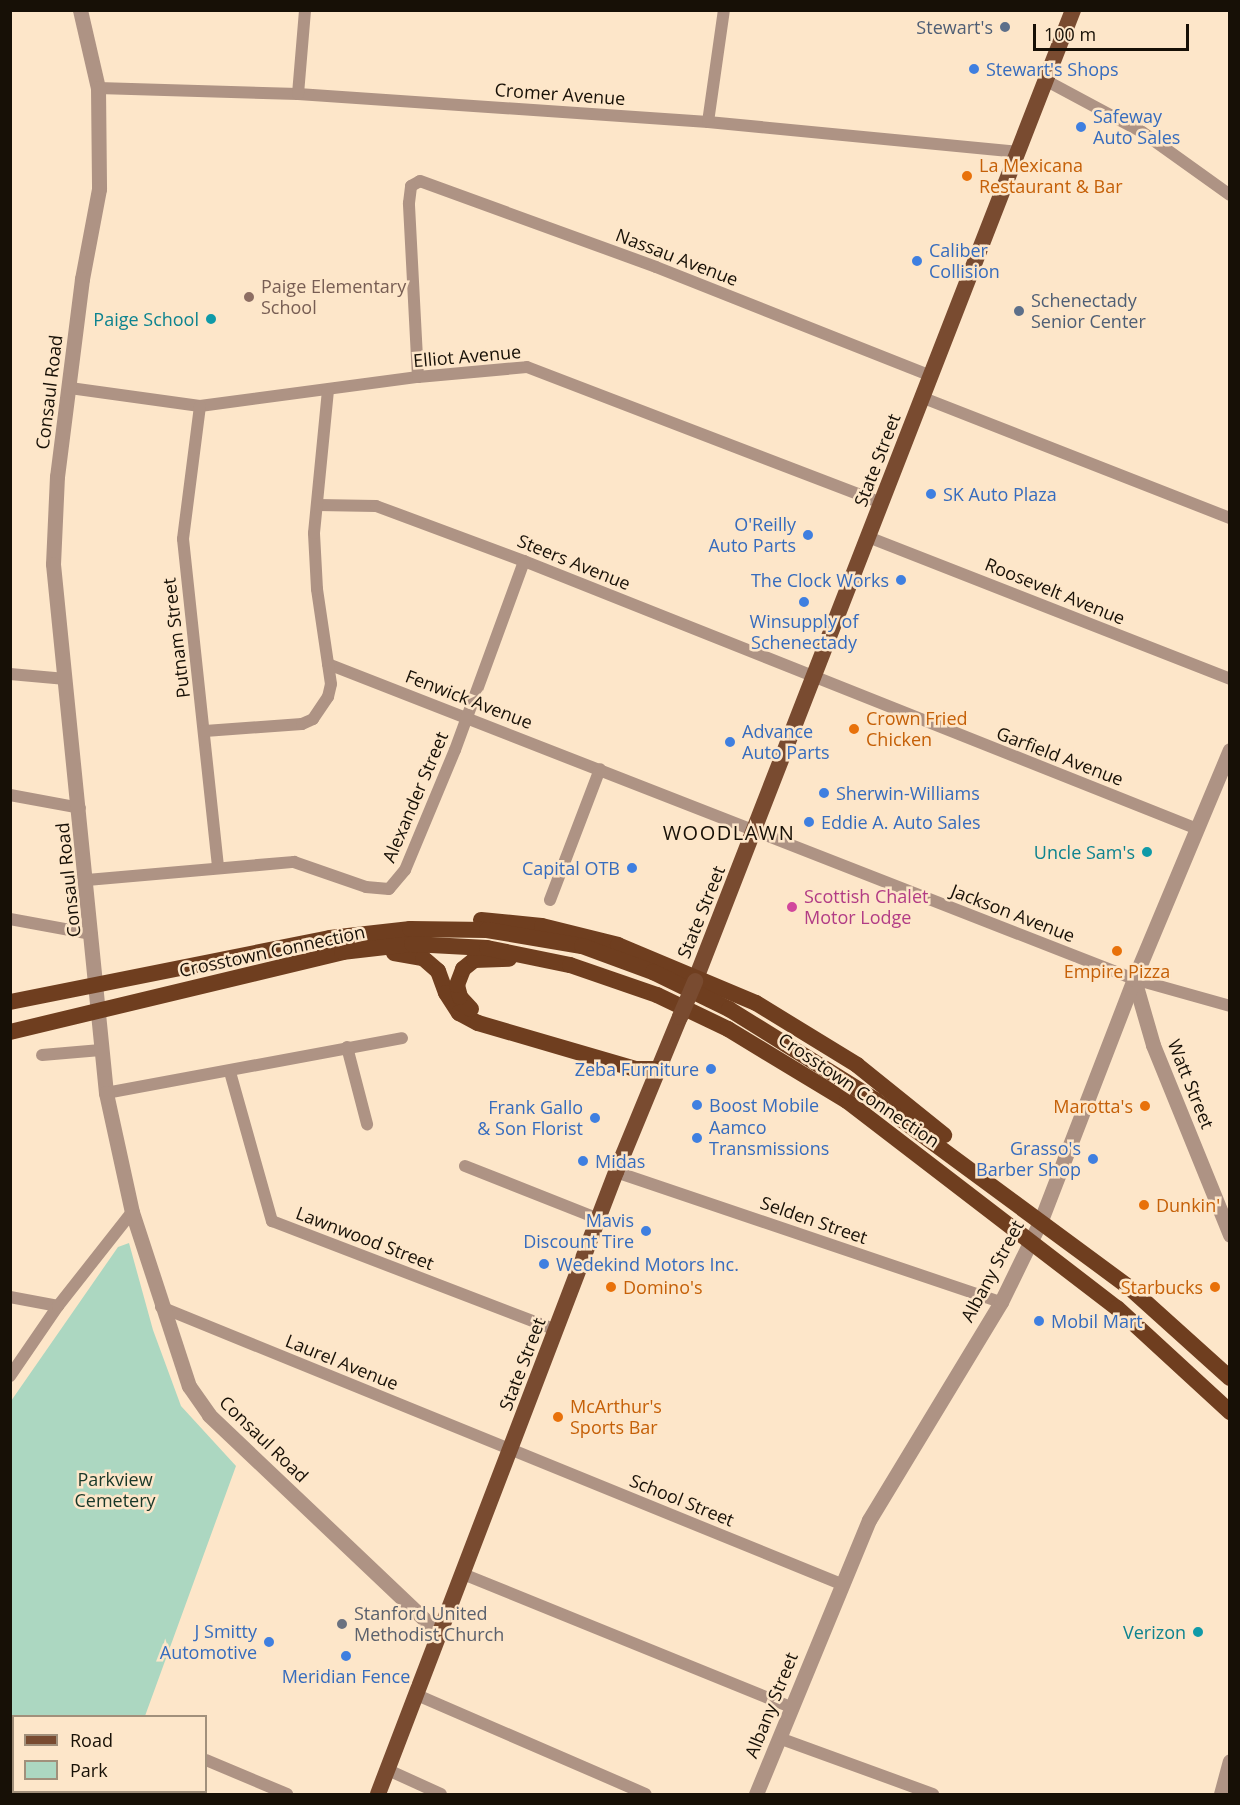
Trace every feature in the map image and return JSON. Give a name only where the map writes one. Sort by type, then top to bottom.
[{"type":"highway","points":[[330,938],[399,922],[495,920],[542,926],[618,945],[756,1003],[857,1065],[989,1172],[1020,1204]]},
{"type":"highway","name":"Crosstown Connection","points":[[10,1002],[98,987],[330,938],[410,929],[487,930],[582,946],[654,972],[729,1009],[875,1100],[1020,1204],[1131,1289],[1230,1378]]},
{"type":"highway","name":"Crosstown Connection","points":[[10,1032],[342,952],[412,945],[487,948],[537,958],[630,985],[728,1029],[847,1101],[1030,1239],[1117,1308],[1230,1412]]},
{"type":"highway","points":[[342,952],[401,953],[423,958],[438,971],[446,993],[459,1013],[478,1023],[635,1069],[659,1069]]},
{"type":"highway","points":[[537,958],[474,960],[459,976],[460,996],[482,1016],[639,1058],[659,1069]]},
{"type":"main road","name":"State Street","points":[[378,1794],[616,1172],[754,831],[1072,10]]},
{"type":"street","name":"Consaul Road","points":[[80,10],[98,88],[99,189],[82,279],[52,529],[98,987],[106,1094],[132,1212],[161,1307],[189,1386],[209,1415],[440,1634]]},
{"type":"street","points":[[298,94],[305,10]]},
{"type":"street","points":[[708,122],[724,10]]},
{"type":"street","points":[[1045,80],[1142,132],[1230,195]]},
{"type":"street","name":"Cromer Avenue","points":[[98,88],[298,94],[708,122],[1017,152]]},
{"type":"street","name":"Nassau Avenue","points":[[418,377],[409,214],[411,186],[420,181],[929,375]]},
{"type":"street","name":"Elliot Avenue","points":[[70,388],[200,406],[418,377],[527,367],[882,503]]},
{"type":"street","points":[[205,731],[302,724],[312,719],[328,697],[331,684],[317,590],[314,533],[328,390]]},
{"type":"street","points":[[921,397],[1230,519]]},
{"type":"street","name":"Putnam Street","points":[[200,406],[183,539],[218,867]]},
{"type":"street","name":"Steers Avenue","points":[[318,505],[376,507],[524,561],[812,678]]},
{"type":"street","name":"Roosevelt Avenue","points":[[868,537],[1230,680]]},
{"type":"street","name":"Alexander Street","points":[[87,880],[294,862],[366,887],[389,889],[405,870],[467,716],[524,561]]},
{"type":"street","name":"Fenwick Avenue","points":[[328,664],[467,716],[754,831]]},
{"type":"street","points":[[10,674],[66,679]]},
{"type":"street","name":"Garfield Avenue","points":[[812,678],[1195,828]]},
{"type":"street","name":"Albany Street","points":[[756,1794],[869,1520],[1000,1302],[1041,1220],[1134,979],[1195,828],[1230,750]]},
{"type":"street","points":[[550,900],[600,769]]},
{"type":"street","points":[[10,795],[80,808]]},
{"type":"street","name":"Jackson Avenue","points":[[754,831],[1134,979],[1230,1006]]},
{"type":"street","points":[[10,919],[92,934]]},
{"type":"street","name":"Watt Street","points":[[1134,979],[1154,1045],[1230,1235]]},
{"type":"street","points":[[106,1094],[402,1038]]},
{"type":"street","points":[[347,1047],[368,1124]]},
{"type":"street","points":[[42,1055],[101,1050]]},
{"type":"street","name":"Lawnwood Street","points":[[230,1072],[272,1221],[556,1330]]},
{"type":"street","points":[[465,1166],[599,1219]]},
{"type":"street","name":"Selden Street","points":[[616,1172],[1000,1302]]},
{"type":"street","points":[[10,1376],[58,1306],[132,1212]]},
{"type":"street","points":[[10,1297],[58,1306]]},
{"type":"street","name":"Laurel Avenue","points":[[161,1307],[510,1450]]},
{"type":"street","name":"School Street","points":[[510,1450],[841,1584]]},
{"type":"street","points":[[464,1574],[790,1707]]},
{"type":"street","points":[[417,1695],[646,1794]]},
{"type":"street","points":[[778,1737],[933,1794]]},
{"type":"street","points":[[207,1760],[287,1794]]},
{"type":"street","points":[[1221,1794],[1230,1761]]},
{"type":"street","points":[[388,1770],[441,1794]]},
{"type":"green space","name":"Parkview Cemetery","points":[[129,1243],[153,1330],[181,1406],[236,1466],[145,1715],[12,1715],[12,1793],[117,1794],[11,1794],[11,1401],[118,1247]]},
{"type":"place","name":"Stewart's","points":[[1005,27]]},
{"type":"place","name":"Stewart's Shops","points":[[974,69]]},
{"type":"place","name":"Safeway Auto Sales","points":[[1081,127]]},
{"type":"place","name":"La Mexicana Restaurant & Bar","points":[[967,176]]},
{"type":"place","name":"Caliber Collision","points":[[917,261]]},
{"type":"place","name":"Paige Elementary School","points":[[249,297]]},
{"type":"place","name":"Schenectady Senior Center","points":[[1019,311]]},
{"type":"place","name":"Paige School","points":[[211,319]]},
{"type":"place","name":"SK Auto Plaza","points":[[931,494]]},
{"type":"place","name":"O'Reilly Auto Parts","points":[[808,535]]},
{"type":"place","name":"The Clock Works","points":[[901,580]]},
{"type":"place","name":"Winsupply of Schenectady","points":[[804,602]]},
{"type":"place","name":"Crown Fried Chicken","points":[[854,729]]},
{"type":"place","name":"Advance Auto Parts","points":[[730,742]]},
{"type":"place","name":"Sherwin-Williams","points":[[824,793]]},
{"type":"place","name":"Eddie A. Auto Sales","points":[[809,822]]},
{"type":"place","name":"Uncle Sam's","points":[[1147,852]]},
{"type":"place","name":"Capital OTB","points":[[632,868]]},
{"type":"place","name":"Scottish Chalet Motor Lodge","points":[[792,907]]},
{"type":"place","name":"Empire Pizza","points":[[1117,951]]},
{"type":"place","name":"Zeba Furniture","points":[[711,1069]]},
{"type":"place","name":"Boost Mobile","points":[[697,1105]]},
{"type":"place","name":"Marotta's","points":[[1145,1106]]},
{"type":"place","name":"Frank Gallo & Son Florist","points":[[595,1118]]},
{"type":"place","name":"Aamco Transmissions","points":[[697,1138]]},
{"type":"place","name":"Grasso's Barber Shop","points":[[1093,1159]]},
{"type":"place","name":"Midas","points":[[583,1161]]},
{"type":"place","name":"Dunkin'","points":[[1144,1205]]},
{"type":"place","name":"Mavis Discount Tire","points":[[646,1231]]},
{"type":"place","name":"Wedekind Motors Inc.","points":[[544,1264]]},
{"type":"place","name":"Domino's","points":[[611,1287]]},
{"type":"place","name":"Starbucks","points":[[1215,1287]]},
{"type":"place","name":"Mobil Mart","points":[[1039,1321]]},
{"type":"place","name":"McArthur's Sports Bar","points":[[558,1417]]},
{"type":"place","name":"Stanford United Methodist Church","points":[[342,1624]]},
{"type":"place","name":"Verizon","points":[[1198,1632]]},
{"type":"place","name":"J Smitty Automotive","points":[[269,1642]]},
{"type":"place","name":"Meridian Fence","points":[[346,1656]]},
{"type":"district","name":"WOODLAWN","points":[[729,832]]}]
